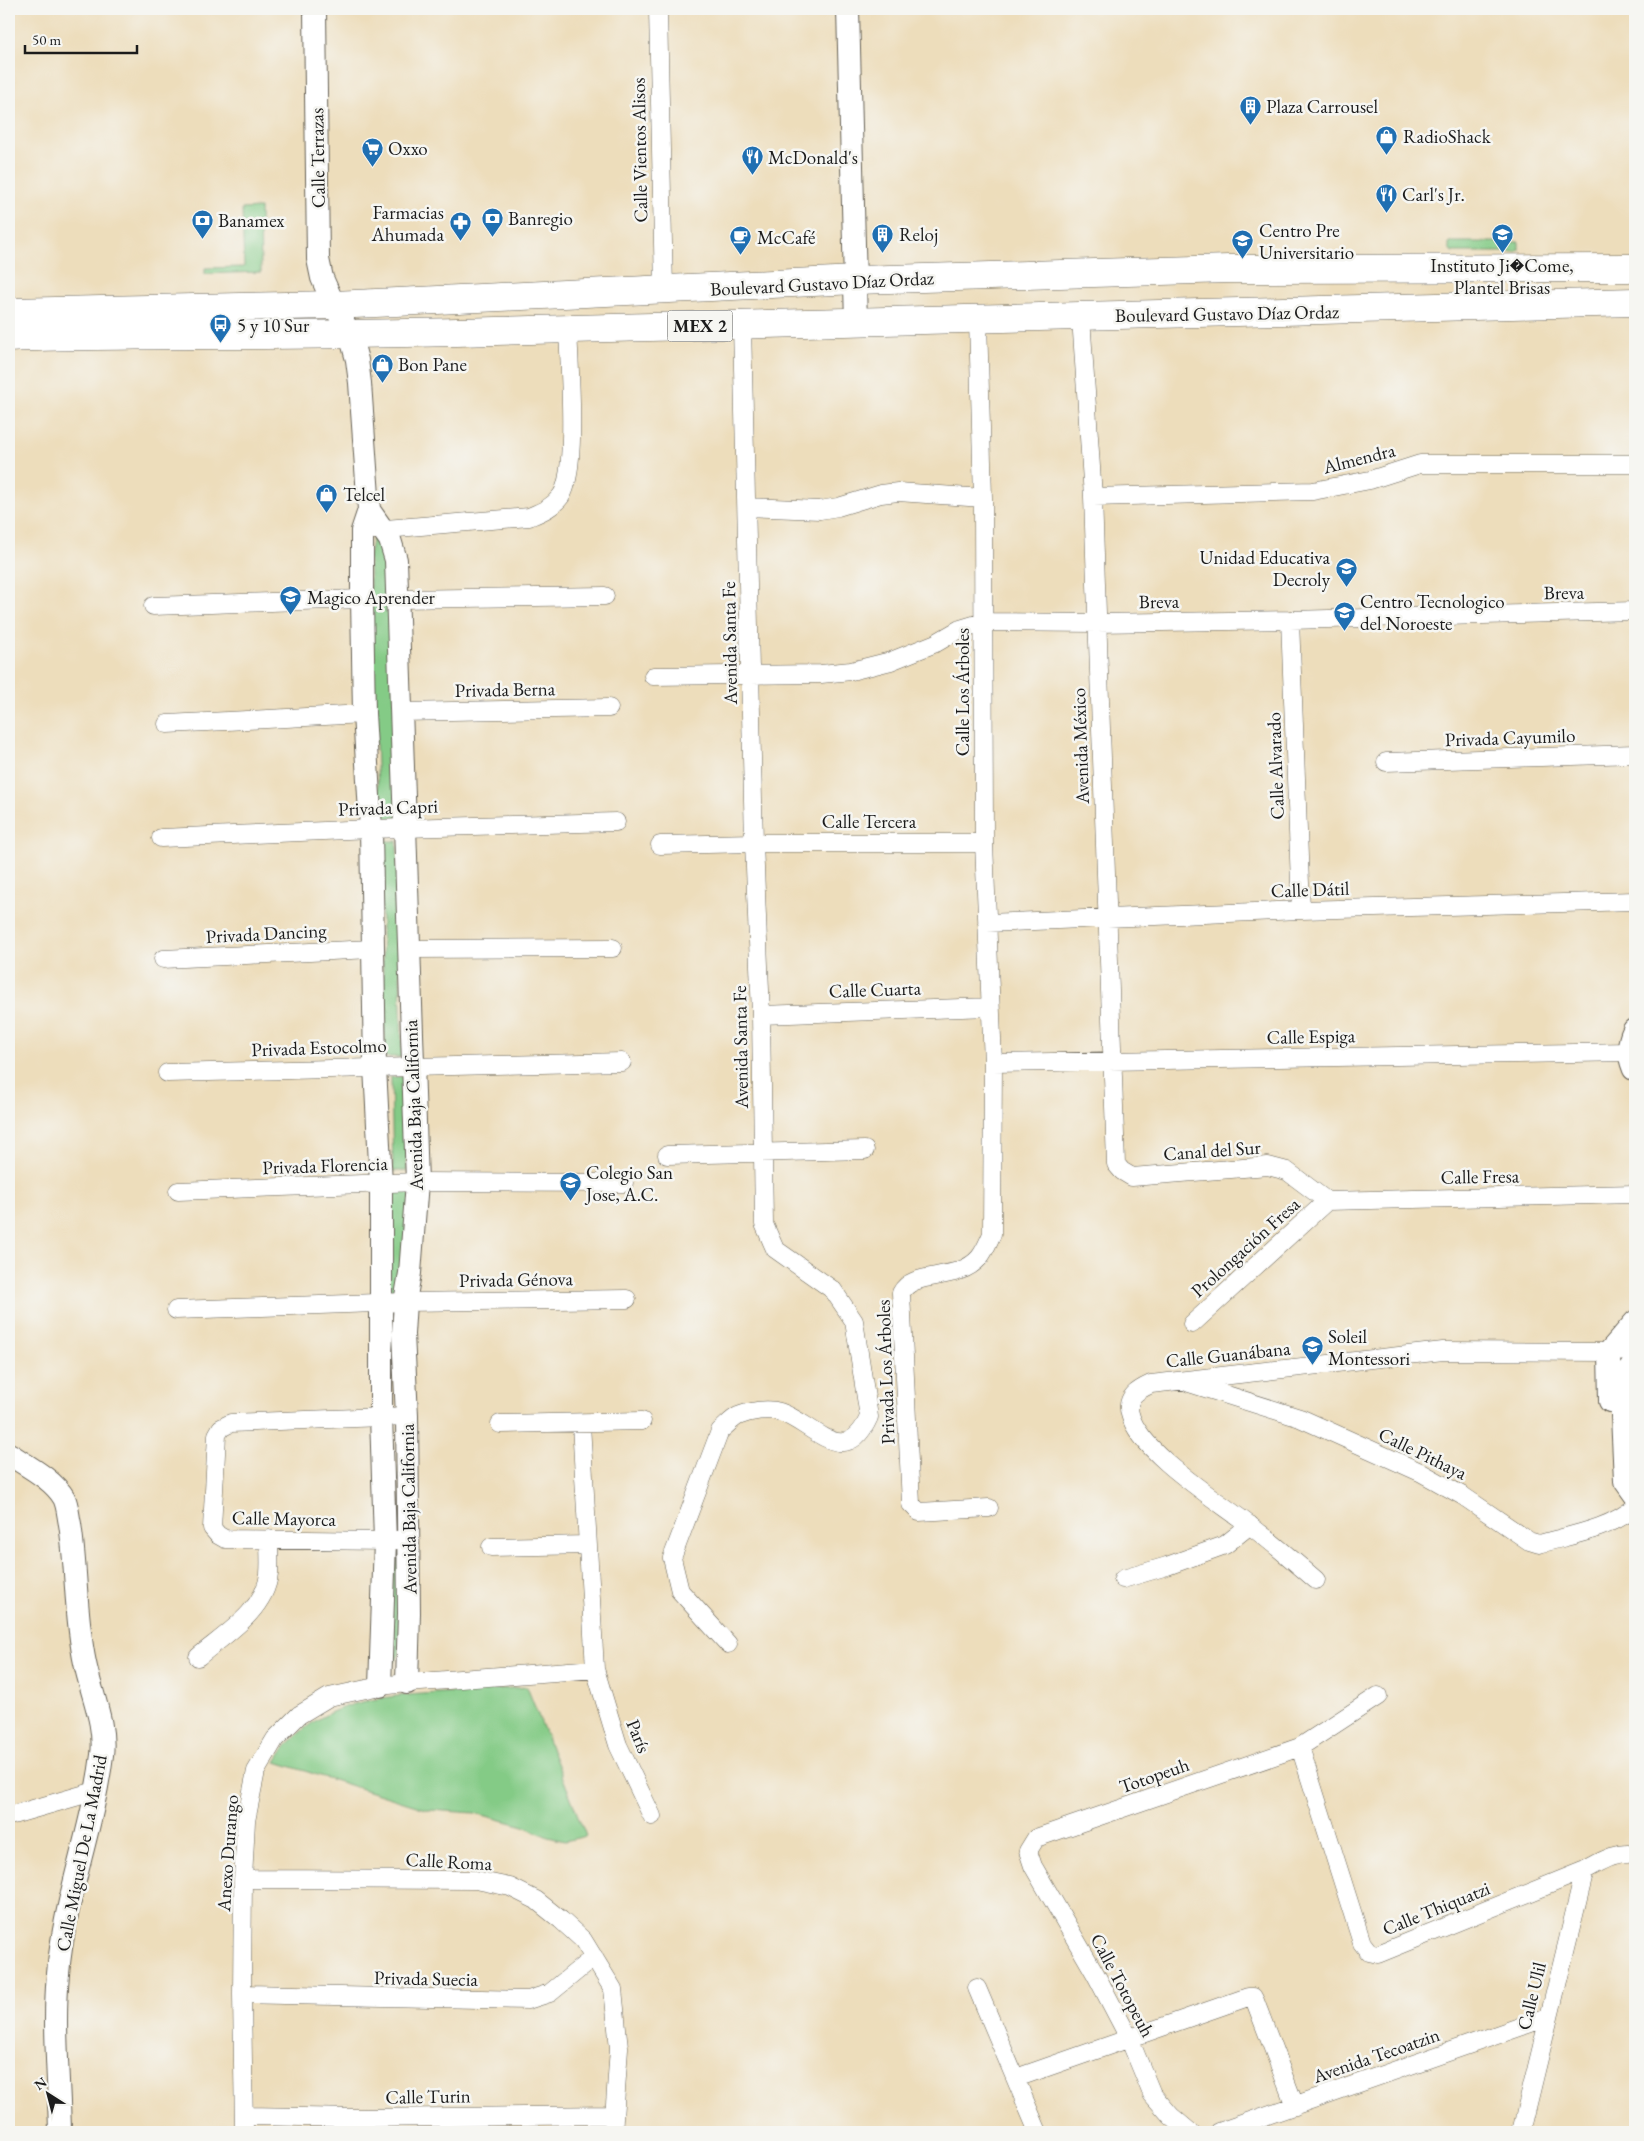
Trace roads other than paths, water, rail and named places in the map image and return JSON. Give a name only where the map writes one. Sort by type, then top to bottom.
[{"type":"main road","name":"Boulevard Gustavo Díaz Ordaz","points":[[9,312],[334,305],[856,280],[1229,269],[1635,268]]},
{"type":"main road","name":"Boulevard Gustavo Díaz Ordaz","points":[[9,338],[350,334],[978,321],[1635,302]]},
{"type":"street","name":"Calle Terrazas","points":[[315,9],[318,259],[322,278],[334,305]]},
{"type":"street","name":"Calle Vientos Alisos","points":[[658,9],[664,290]]},
{"type":"street","points":[[848,9],[856,323]]},
{"type":"street","name":"Avenida Baja California","points":[[334,305],[350,334],[360,383],[370,510],[362,531],[362,599],[364,714],[371,829],[372,949],[381,1184],[381,1416],[385,1541],[380,1686]]},
{"type":"street","name":"Avenida México","points":[[1081,317],[1093,497],[1111,1060],[1116,1164],[1122,1171]]},
{"type":"street","name":"Calle Los Árboles","points":[[978,321],[984,498],[984,843],[993,1063]]},
{"type":"street","name":"Avenida Santa Fe","points":[[728,1644],[680,1591],[672,1558],[720,1431],[738,1416],[760,1410],[780,1412],[829,1441],[843,1443],[854,1438],[864,1430],[869,1418],[854,1321],[833,1290],[775,1249],[764,1224],[761,1015],[754,843],[752,675],[742,325]]},
{"type":"street","points":[[362,531],[529,517],[548,509],[561,495],[568,477],[571,456],[568,328]]},
{"type":"street","name":"Almendra","points":[[1093,497],[1313,491],[1370,480],[1420,464],[1635,464]]},
{"type":"street","points":[[747,507],[820,510],[838,507],[881,494],[898,492],[984,498]]},
{"type":"street","name":"Avenida Baja California","points":[[370,510],[394,549],[398,599],[410,949],[417,1182],[410,1273],[405,1302],[403,1358],[407,1416],[407,1683]]},
{"type":"street","points":[[398,599],[605,596]]},
{"type":"street","points":[[153,606],[362,599]]},
{"type":"street","name":"Breva","points":[[653,676],[851,672],[891,662],[936,643],[960,629],[984,622],[1097,623],[1290,620],[1635,611]]},
{"type":"street","name":"Calle Alvarado","points":[[1290,620],[1301,910]]},
{"type":"street","name":"Privada Berna","points":[[401,712],[609,708]]},
{"type":"street","points":[[167,724],[364,714]]},
{"type":"street","name":"Privada Cayumilo","points":[[1386,762],[1635,754]]},
{"type":"street","name":"Privada Capri","points":[[161,838],[371,829],[616,822]]},
{"type":"street","name":"Calle Tercera","points":[[660,845],[984,843]]},
{"type":"street","name":"Calle Dátil","points":[[987,923],[1301,910],[1635,901]]},
{"type":"street","points":[[410,949],[613,948]]},
{"type":"street","name":"Privada Dancing","points":[[162,960],[372,949]]},
{"type":"street","name":"Calle Cuarta","points":[[761,1015],[990,1007]]},
{"type":"street","name":"Calle Espiga","points":[[993,1063],[1634,1050]]},
{"type":"street","name":"Privada Estocolmo","points":[[166,1073],[412,1065],[622,1062]]},
{"type":"street","name":"Privada Los Árboles","points":[[989,1508],[919,1512],[911,1504],[901,1293],[905,1286],[913,1281],[957,1273],[971,1265],[985,1249],[992,1234],[993,1063]]},
{"type":"street","points":[[667,1156],[865,1150]]},
{"type":"street","name":"Canal del Sur","points":[[1122,1171],[1132,1177],[1268,1166],[1286,1171],[1327,1201]]},
{"type":"street","name":"Privada Florencia","points":[[178,1191],[417,1182],[624,1183]]},
{"type":"street","name":"Calle Fresa","points":[[1327,1201],[1635,1194]]},
{"type":"street","name":"Prolongación Fresa","points":[[1192,1324],[1327,1201]]},
{"type":"street","name":"Privada Génova","points":[[380,1303],[627,1299]]},
{"type":"street","points":[[176,1310],[380,1303]]},
{"type":"street","points":[[1623,1445],[1612,1419],[1609,1393],[1609,1352],[1635,1322]]},
{"type":"street","name":"Calle Guanábana","points":[[1316,1580],[1250,1525],[1181,1474],[1148,1445],[1136,1429],[1129,1414],[1129,1401],[1137,1390],[1151,1384],[1443,1351],[1635,1351]]},
{"type":"street","points":[[1635,1361],[1622,1380],[1628,1410],[1623,1445],[1625,1481],[1635,1495]]},
{"type":"street","name":"Calle Pithaya","points":[[1182,1381],[1300,1418],[1420,1472],[1463,1496],[1529,1541],[1539,1544],[1609,1524],[1626,1515],[1635,1507]]},
{"type":"street","name":"Calle Mayorca","points":[[407,1416],[231,1423],[222,1428],[217,1435],[212,1528],[225,1539],[385,1541],[408,1539]]},
{"type":"street","points":[[500,1424],[642,1422]]},
{"type":"street","points":[[581,1424],[595,1669]]},
{"type":"street","name":"Calle Miguel De La Madrid","points":[[9,1454],[59,1490],[66,1501],[73,1545],[76,1601],[84,1662],[102,1728],[103,1753],[65,1928],[58,1974],[60,2132]]},
{"type":"street","points":[[1122,1579],[1167,1566],[1225,1545],[1250,1525]]},
{"type":"street","points":[[198,1657],[248,1614],[261,1597],[269,1576],[269,1539]]},
{"type":"street","points":[[492,1546],[588,1545]]},
{"type":"street","name":"Anexo Durango","points":[[244,2124],[242,1994],[243,1879],[246,1821],[256,1771],[275,1739],[299,1715],[329,1697],[380,1686],[407,1683],[595,1669]]},
{"type":"street","name":"París","points":[[595,1669],[618,1745],[652,1816]]},
{"type":"street","name":"Totopeuh","points":[[1028,1851],[1036,1838],[1300,1747],[1378,1696]]},
{"type":"street","name":"Calle Thiquatzi","points":[[1300,1747],[1362,1944],[1370,1952],[1378,1954],[1585,1870],[1614,1855],[1623,1853],[1635,1854]]},
{"type":"street","points":[[9,1816],[96,1791]]},
{"type":"street","name":"Calle Totopeuh","points":[[1028,1851],[1033,1866],[1096,1975],[1129,2038],[1152,2094],[1171,2116],[1190,2132]]},
{"type":"street","name":"Calle Ulil","points":[[1521,2132],[1585,1870]]},
{"type":"street","name":"Calle Roma","points":[[243,1879],[476,1880],[510,1887],[536,1900],[583,1940],[613,1989],[619,2048],[613,2124]]},
{"type":"street","name":"Privada Suecia","points":[[242,1994],[528,2000],[550,1993],[594,1957]]},
{"type":"street","points":[[977,1988],[1016,2078],[1031,2130]]},
{"type":"street","points":[[1016,2078],[1248,1997],[1253,1997],[1295,2106]]},
{"type":"street","name":"Avenida Tecoatzin","points":[[1219,2132],[1548,2018]]},
{"type":"street","name":"Calle Turin","points":[[244,2124],[613,2124]]},
{"type":"place","name":"Plaza Carrousel","points":[[1250,125]]},
{"type":"place","name":"RadioShack","points":[[1387,155]]},
{"type":"place","name":"Oxxo","points":[[372,167]]},
{"type":"place","name":"McDonald's","points":[[752,176]]},
{"type":"place","name":"Carl's Jr.","points":[[1386,213]]},
{"type":"place","name":"Banregio","points":[[492,237]]},
{"type":"place","name":"Banamex","points":[[202,239]]},
{"type":"place","name":"Farmacias Ahumada","points":[[460,242]]},
{"type":"place","name":"Reloj","points":[[883,253]]},
{"type":"place","name":"Instituto Ji�Come, Plantel Brisas","points":[[1502,253]]},
{"type":"place","name":"McCafé","points":[[741,256]]},
{"type":"place","name":"Centro Pre Universitario","points":[[1243,260]]},
{"type":"place","name":"5 y 10 Sur","points":[[221,344]]},
{"type":"place","name":"Bon Pane","points":[[382,383]]},
{"type":"place","name":"Telcel","points":[[327,513]]},
{"type":"place","name":"Unidad Educativa Decroly","points":[[1346,587]]},
{"type":"place","name":"Magico Aprender","points":[[291,616]]},
{"type":"place","name":"Centro Tecnologico del Noroeste","points":[[1344,631]]},
{"type":"place","name":"Colegio San Jose, A.C.","points":[[570,1202]]},
{"type":"place","name":"Soleil Montessori","points":[[1312,1366]]}]
